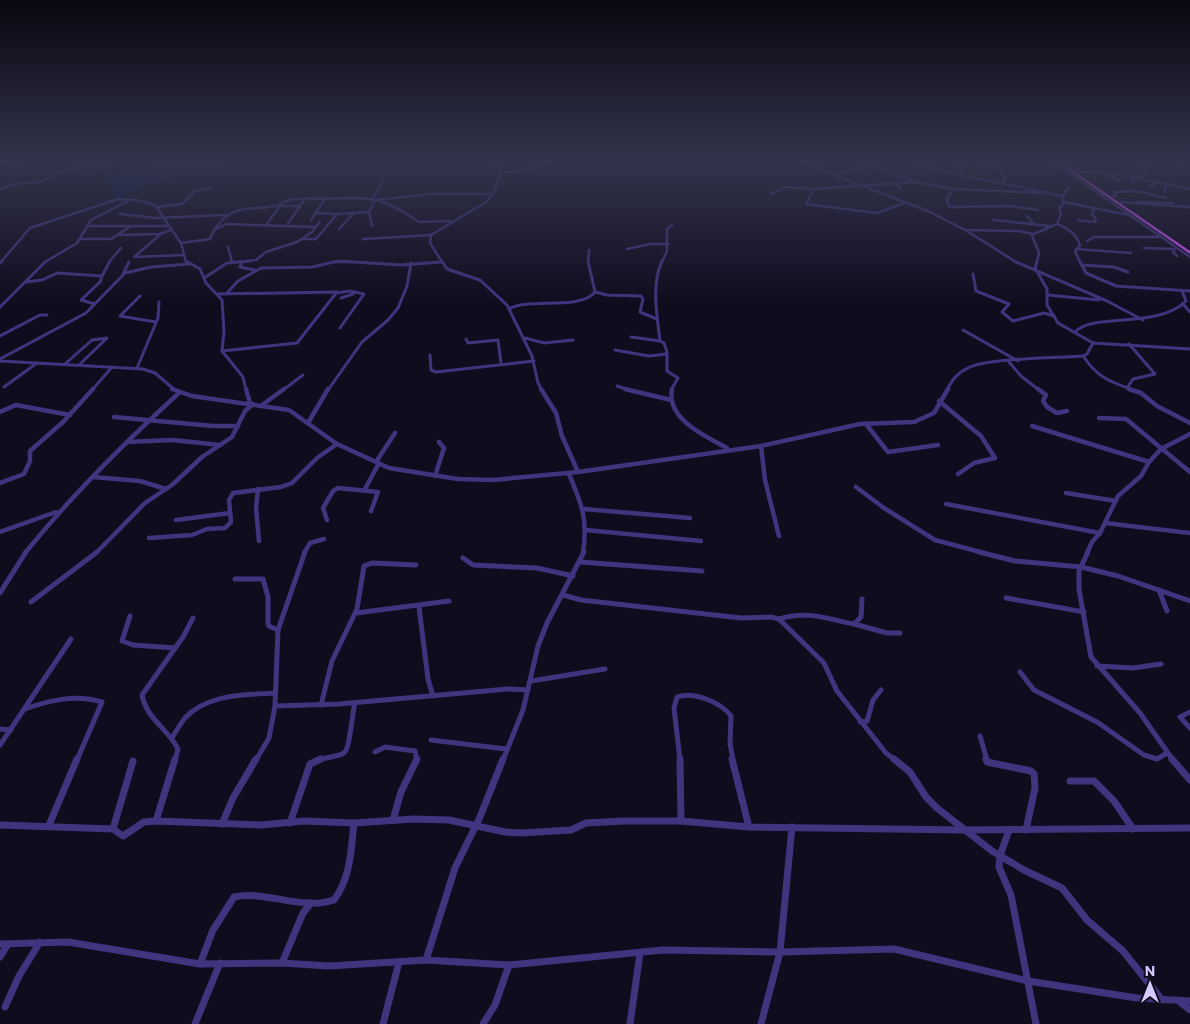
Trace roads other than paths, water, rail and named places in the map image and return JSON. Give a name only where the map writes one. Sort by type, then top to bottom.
[{"type":"main road","points":[[1127,209],[1190,253]]},
{"type":"main road","points":[[1129,209],[1190,253]]},
{"type":"street","points":[[0,263],[26,235],[29,228],[88,209]]},
{"type":"street","points":[[0,307],[50,258],[79,240],[92,219],[113,209]]},
{"type":"street","points":[[159,209],[167,226],[181,243],[189,264]]},
{"type":"street","points":[[181,243],[210,239],[225,215],[237,209]]},
{"type":"street","points":[[267,224],[276,209]]},
{"type":"street","points":[[287,225],[298,209]]},
{"type":"street","points":[[311,220],[319,209]]},
{"type":"street","points":[[370,209],[372,226]]},
{"type":"street","points":[[398,209],[420,222],[451,221]]},
{"type":"street","points":[[364,239],[431,235],[473,209]]},
{"type":"street","points":[[842,209],[877,213],[888,209]]},
{"type":"street","points":[[921,209],[964,230],[1014,261],[1107,301],[1144,320]]},
{"type":"street","points":[[1030,209],[1038,210]]},
{"type":"street","points":[[1057,224],[1061,214],[1060,209]]},
{"type":"street","points":[[1078,220],[1096,222],[1092,214],[1094,209],[1129,215]]},
{"type":"street","points":[[1120,209],[1179,249],[1190,253]]},
{"type":"street","points":[[316,213],[353,214],[369,212]]},
{"type":"street","points":[[120,214],[163,218],[225,215]]},
{"type":"street","points":[[302,239],[313,240],[339,214]]},
{"type":"street","points":[[339,229],[353,214]]},
{"type":"street","points":[[1027,216],[1033,223]]},
{"type":"street","points":[[993,220],[1050,226]]},
{"type":"street","points":[[204,278],[227,263],[256,260],[266,252],[302,239],[320,222]]},
{"type":"street","points":[[214,230],[226,224],[287,225],[325,229]]},
{"type":"street","points":[[964,230],[992,230],[1033,234],[1057,224],[1071,231],[1079,241],[1080,246],[1076,249]]},
{"type":"street","points":[[660,341],[657,319],[656,273],[664,260],[668,244],[667,228],[672,225]]},
{"type":"street","points":[[89,226],[167,226]]},
{"type":"street","points":[[79,240],[111,239],[131,226]]},
{"type":"street","points":[[117,236],[162,233],[171,230]]},
{"type":"street","points":[[162,233],[134,257],[184,255]]},
{"type":"street","points":[[1033,234],[1032,239],[1039,253],[1035,264],[1036,270],[1044,283],[1048,295],[1047,305],[1060,325],[1076,331],[1093,343],[1190,349]]},
{"type":"street","points":[[431,235],[430,244],[450,271],[480,280],[510,309],[518,331],[525,338],[534,360],[538,383],[558,418],[564,441],[578,472]]},
{"type":"street","points":[[1087,241],[1094,237],[1162,237]]},
{"type":"street","points":[[628,249],[650,244],[668,244]]},
{"type":"street","points":[[228,247],[227,250],[232,262]]},
{"type":"street","points":[[96,304],[81,300],[100,282],[111,258],[121,248]]},
{"type":"street","points":[[1144,248],[1179,249]]},
{"type":"street","points":[[1076,249],[1131,253]]},
{"type":"street","points":[[1076,249],[1081,265],[1086,273],[1114,286],[1190,291]]},
{"type":"street","points":[[1174,249],[1173,252],[1177,256]]},
{"type":"street","points":[[589,250],[588,267],[595,292]]},
{"type":"street","points":[[0,360],[86,313],[123,274],[128,262]]},
{"type":"street","points":[[242,262],[240,267],[256,270],[312,267],[338,262],[391,265],[442,262]]},
{"type":"street","points":[[308,423],[316,407],[360,344],[389,319],[398,308],[404,297],[411,263]]},
{"type":"street","points":[[123,274],[146,268],[189,264],[200,269],[204,278],[223,304],[224,332],[222,350],[243,377],[251,403]]},
{"type":"street","points":[[1081,265],[1114,267],[1128,272]]},
{"type":"street","points":[[226,294],[238,281],[248,277],[256,270]]},
{"type":"street","points":[[26,282],[42,280],[57,273],[102,276]]},
{"type":"street","points":[[973,274],[978,292],[1008,304],[1002,312],[1013,321],[1044,313],[1054,316]]},
{"type":"street","points":[[217,294],[334,291],[336,293],[362,293],[364,297],[340,328]]},
{"type":"street","points":[[1076,331],[1078,328],[1096,323],[1144,320],[1183,304],[1186,301],[1182,291]]},
{"type":"street","points":[[341,298],[352,296],[353,292]]},
{"type":"street","points":[[595,292],[607,295],[641,296],[643,299],[640,312],[657,319]]},
{"type":"street","points":[[510,309],[511,307],[586,299],[594,295],[595,292]]},
{"type":"street","points":[[222,350],[297,343],[336,293]]},
{"type":"street","points":[[1048,295],[1107,301]]},
{"type":"street","points":[[140,296],[120,316],[156,322]]},
{"type":"street","points":[[137,368],[159,316],[159,302]]},
{"type":"street","points":[[1183,304],[1190,312]]},
{"type":"street","points":[[0,336],[40,315],[47,315]]},
{"type":"street","points":[[963,330],[1020,362]]},
{"type":"street","points":[[631,337],[660,341],[665,346],[667,371],[678,378],[674,383],[671,400],[672,408],[680,418],[728,449]]},
{"type":"street","points":[[65,364],[92,340],[107,338],[79,365]]},
{"type":"street","points":[[525,338],[544,343],[573,340]]},
{"type":"street","points":[[466,339],[468,343],[498,340],[501,363]]},
{"type":"street","points":[[0,360],[137,368],[155,373],[168,387],[200,398],[251,403],[289,410],[337,444],[396,470],[435,476],[493,480],[569,474],[728,449],[761,446],[866,424],[900,423],[925,419],[934,413],[954,377],[962,370],[977,364],[1083,356],[1087,354],[1093,343]]},
{"type":"street","points":[[1127,388],[1133,379],[1155,374],[1129,344]]},
{"type":"street","points":[[615,350],[649,356],[667,354]]},
{"type":"street","points":[[430,355],[431,370],[436,372],[534,360]]},
{"type":"street","points":[[1083,356],[1097,374],[1110,383],[1140,393],[1157,406],[1190,423]]},
{"type":"street","points":[[4,387],[38,362]]},
{"type":"street","points":[[1009,362],[1021,376],[1046,395],[1043,401],[1047,407],[1058,413],[1067,411]]},
{"type":"street","points":[[0,483],[24,474],[30,461],[30,451],[70,415],[112,367]]},
{"type":"street","points":[[262,405],[303,375]]},
{"type":"street","points":[[617,386],[645,396],[671,400]]},
{"type":"street","points":[[0,594],[22,556],[59,510],[125,442],[180,392]]},
{"type":"street","points":[[939,401],[981,436],[995,458],[994,460],[970,464],[958,474]]},
{"type":"street","points":[[31,602],[90,559],[145,503],[166,489],[202,457],[232,437],[251,403]]},
{"type":"street","points":[[0,412],[16,405],[70,415]]},
{"type":"street","points":[[114,416],[212,426],[238,426]]},
{"type":"street","points":[[1099,418],[1126,419],[1190,472]]},
{"type":"street","points":[[866,424],[888,452],[915,449],[929,444],[938,445]]},
{"type":"street","points":[[1032,426],[1149,462]]},
{"type":"street","points":[[365,489],[377,463],[396,434]]},
{"type":"street","points":[[1190,434],[1161,449],[1140,476],[1122,492],[1100,534],[1092,542],[1081,567],[1080,589],[1089,650],[1097,666],[1140,713],[1167,753],[1190,780]]},
{"type":"street","points":[[125,442],[172,440],[221,445]]},
{"type":"street","points":[[435,476],[444,448],[439,442]]},
{"type":"street","points":[[149,538],[192,535],[207,529],[225,528],[231,522],[229,500],[233,493],[258,490],[292,482],[317,458],[337,444]]},
{"type":"street","points":[[761,446],[764,456],[765,480],[779,536]]},
{"type":"street","points":[[426,960],[451,880],[523,710],[538,646],[547,623],[580,562],[586,545],[584,509],[569,474]]},
{"type":"street","points":[[93,477],[140,482],[166,489]]},
{"type":"street","points":[[856,487],[935,540],[1015,561],[1081,567],[1118,576],[1190,602]]},
{"type":"street","points":[[327,520],[323,508],[336,489],[365,489],[378,492],[371,511]]},
{"type":"street","points":[[258,490],[256,508],[259,541]]},
{"type":"street","points":[[1066,493],[1116,501]]},
{"type":"street","points":[[946,504],[1100,534]]},
{"type":"street","points":[[584,509],[690,518]]},
{"type":"street","points":[[0,532],[38,520],[59,510]]},
{"type":"street","points":[[176,520],[230,514]]},
{"type":"street","points":[[1105,523],[1143,529],[1190,533]]},
{"type":"street","points":[[586,530],[701,540]]},
{"type":"street","points":[[222,824],[239,786],[266,746],[272,730],[275,706],[278,630],[304,551],[314,540],[324,538]]},
{"type":"street","points":[[463,558],[473,565],[537,568],[573,576]]},
{"type":"street","points":[[580,562],[702,571]]},
{"type":"street","points":[[321,705],[332,661],[356,613],[364,566],[372,563],[416,564]]},
{"type":"street","points":[[235,579],[263,579],[268,597],[268,623],[269,626],[278,630]]},
{"type":"street","points":[[1159,590],[1167,611]]},
{"type":"street","points":[[563,595],[581,600],[741,618],[771,617],[780,619],[824,663],[837,691],[860,722],[886,753],[910,772],[932,802],[964,830],[1000,856],[1062,888],[1087,920],[1123,951],[1162,1000]]},
{"type":"street","points":[[1006,598],[1084,612]]},
{"type":"street","points":[[854,624],[861,617],[862,599]]},
{"type":"street","points":[[356,613],[419,607],[449,601]]},
{"type":"street","points":[[419,607],[428,679],[433,696]]},
{"type":"street","points":[[780,619],[792,614],[804,614],[834,618],[887,633],[900,633]]},
{"type":"street","points":[[130,616],[122,641],[133,645],[174,648]]},
{"type":"street","points":[[156,820],[178,749],[172,738],[150,715],[142,695],[193,618]]},
{"type":"street","points":[[0,744],[71,639]]},
{"type":"street","points":[[1097,666],[1132,668],[1160,664]]},
{"type":"street","points":[[531,681],[605,669]]},
{"type":"street","points":[[1020,672],[1034,690],[1097,722],[1144,755],[1157,759],[1167,753]]},
{"type":"street","points":[[275,706],[355,703],[508,689],[528,690]]},
{"type":"street","points":[[860,722],[867,721],[872,700],[881,690]]},
{"type":"street","points":[[172,738],[186,716],[205,704],[226,697],[275,693]]},
{"type":"street","points":[[681,821],[680,755],[674,708],[677,698],[685,694],[711,701],[731,716],[732,758],[749,827]]},
{"type":"street","points":[[25,709],[56,700],[84,699],[102,702],[49,825]]},
{"type":"street","points":[[290,823],[310,764],[314,761],[344,753],[348,748],[351,716],[355,703]]},
{"type":"street","points":[[1190,712],[1180,717],[1190,728]]},
{"type":"street","points":[[0,729],[11,730]]},
{"type":"street","points":[[980,736],[987,762],[1031,771],[1034,774],[1035,788],[1026,830]]},
{"type":"street","points":[[430,740],[506,749]]},
{"type":"street","points":[[375,752],[385,747],[415,751],[417,753],[418,758],[401,792],[393,820]]},
{"type":"street","points":[[113,828],[133,761]]},
{"type":"street","points":[[1070,781],[1094,782],[1097,784],[1114,802],[1133,829]]},
{"type":"street","points":[[0,825],[113,828],[122,836],[144,822],[156,820],[222,824],[290,823],[303,821],[354,823],[393,820],[449,820],[505,832],[543,833],[571,830],[586,823],[681,821],[749,827],[964,830],[1190,828]]},
{"type":"street","points":[[200,964],[213,930],[234,897],[256,895],[311,903],[330,903],[339,895],[350,861],[354,823]]},
{"type":"street","points":[[761,1024],[780,952],[792,827]]},
{"type":"street","points":[[1009,830],[1000,856],[999,867],[1010,895],[1036,1024]]},
{"type":"street","points":[[282,963],[303,913],[311,903]]},
{"type":"street","points":[[5,1007],[19,976],[40,942]]},
{"type":"street","points":[[0,956],[4,944],[40,942],[68,942],[200,964],[282,963],[329,966],[426,960],[509,965],[663,950],[780,952],[894,949],[964,964],[1028,981],[1162,1000],[1190,1001]]},
{"type":"street","points":[[630,1024],[640,952]]},
{"type":"street","points":[[383,1024],[400,962]]},
{"type":"street","points":[[195,1024],[220,963]]},
{"type":"street","points":[[483,1024],[494,1005],[509,965]]},
{"type":"street","points":[[1180,1002],[1190,1010]]},
{"type":"waterway","points":[[0,215],[29,209]]}]
